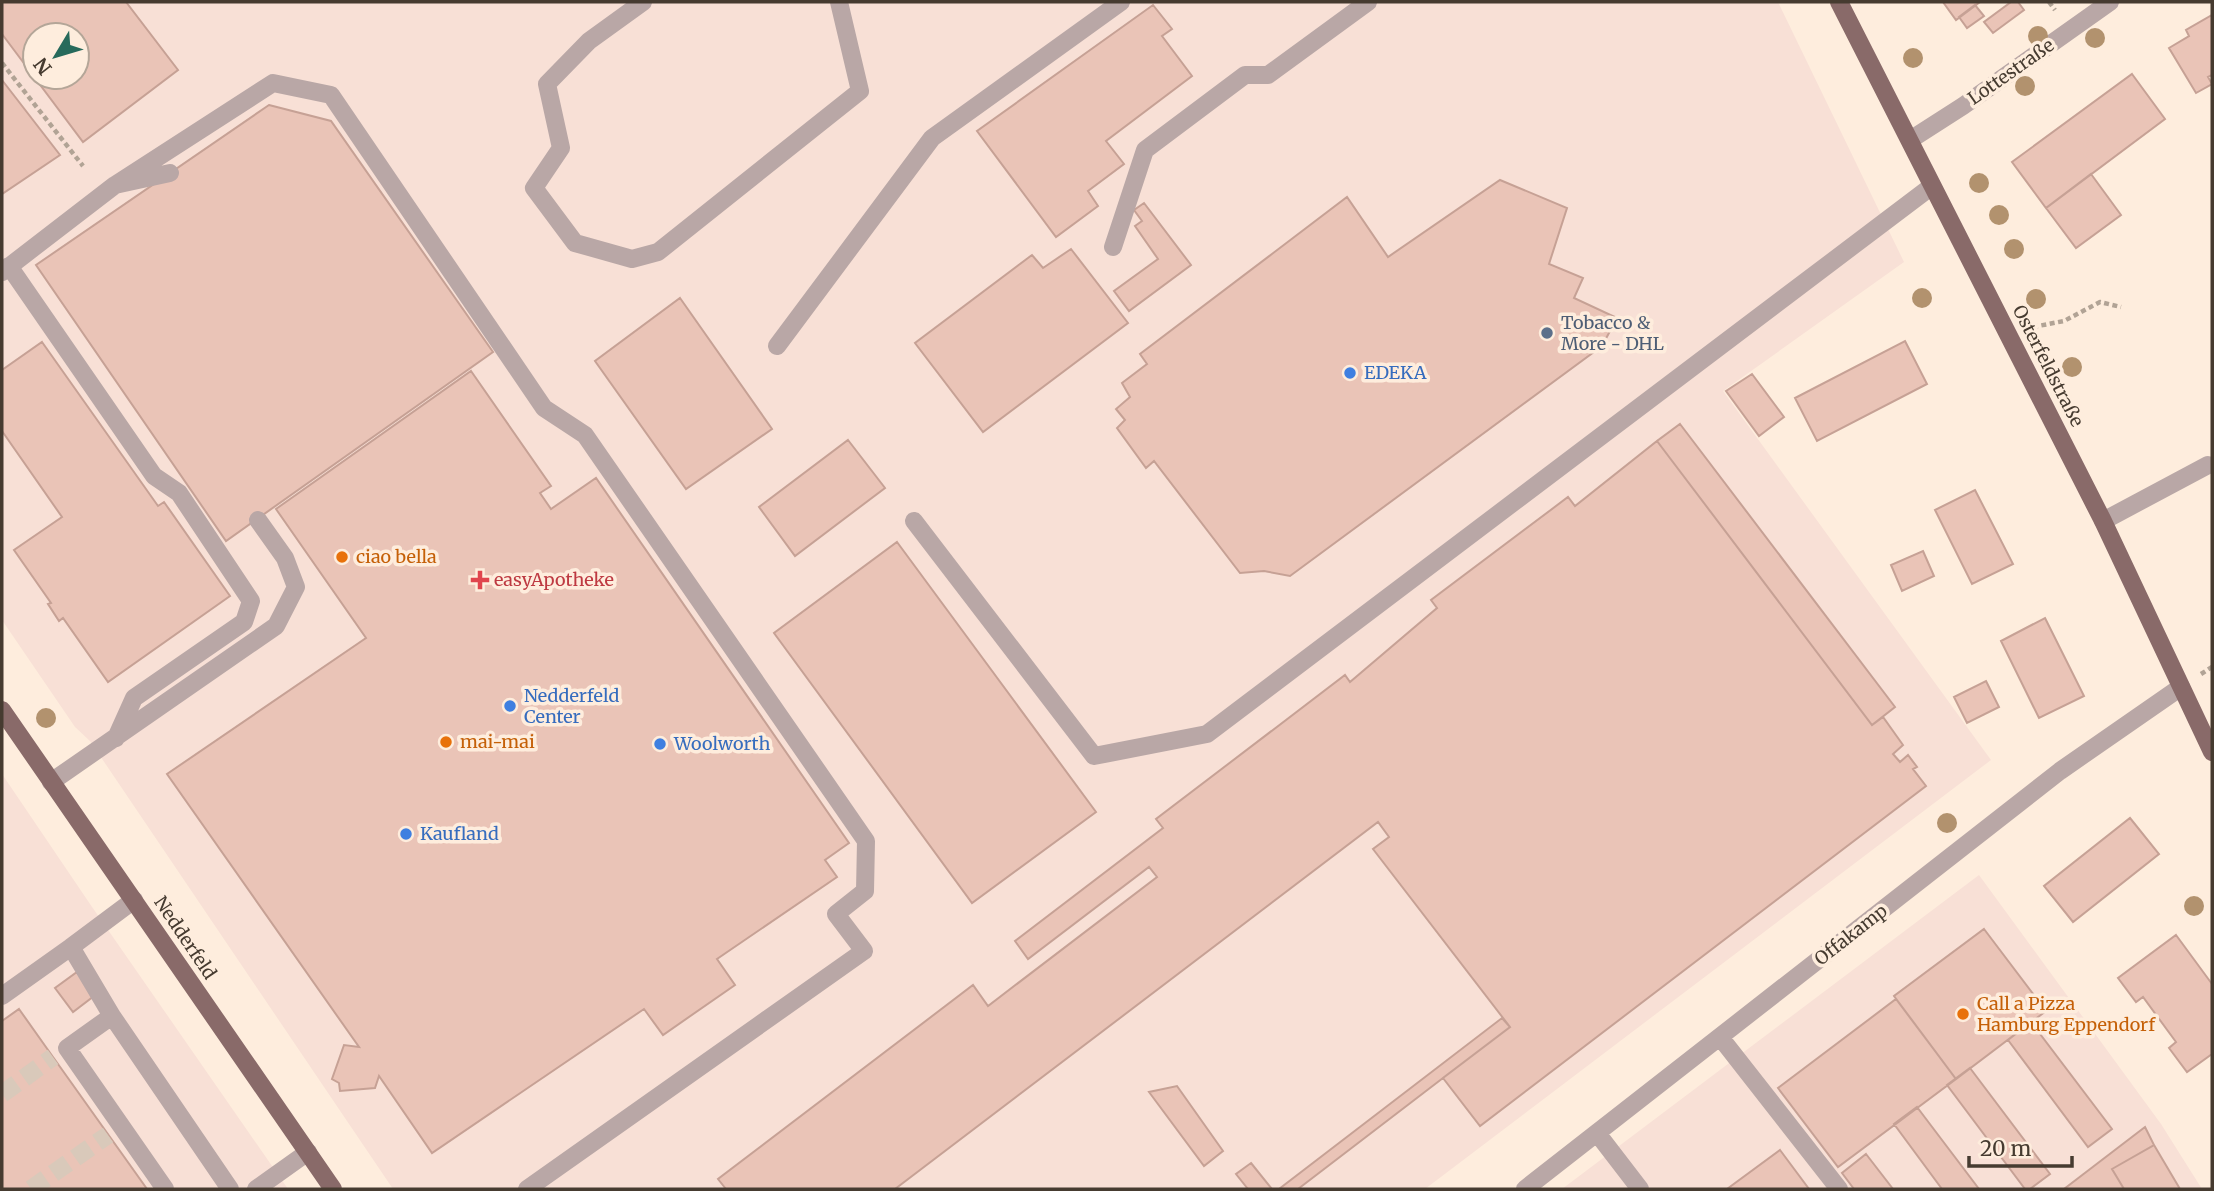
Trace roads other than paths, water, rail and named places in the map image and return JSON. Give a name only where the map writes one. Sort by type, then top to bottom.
[{"type":"main road","name":"Osterfeldstraße","points":[[1839,2],[2103,521],[2212,752]]},
{"type":"main road","name":"Nedderfeld","points":[[2,710],[334,1189]]},
{"type":"street","points":[[643,2],[589,41],[547,83],[561,148],[534,188],[575,243],[632,259],[658,252],[860,91],[839,2]]},
{"type":"street","points":[[777,346],[932,138],[1121,2]]},
{"type":"street","points":[[1113,247],[1145,150],[1245,75],[1268,75],[1368,2]]},
{"type":"street","name":"Lottestraße","points":[[1910,139],[1964,106],[2110,2]]},
{"type":"street","points":[[116,738],[134,698],[244,622],[251,601],[179,493],[154,476],[6,269],[116,185],[273,83],[331,94],[544,408],[585,435],[866,841],[865,891],[836,914],[864,951],[527,1189]]},
{"type":"street","points":[[116,185],[170,173]]},
{"type":"street","points":[[914,522],[1094,755],[1207,734],[1932,186]]},
{"type":"street","points":[[2103,521],[2208,465]]},
{"type":"street","points":[[51,782],[276,626],[296,587],[285,558],[258,520]]},
{"type":"street","name":"Offakamp","points":[[1525,1189],[2060,771],[2181,687]]},
{"type":"street","points":[[2,996],[134,900]]},
{"type":"street","points":[[71,947],[112,1016],[230,1189]]},
{"type":"street","points":[[112,1016],[60,1053],[115,1131],[164,1189]]},
{"type":"street","points":[[1720,1037],[1839,1189]]},
{"type":"street","points":[[1597,1133],[1640,1189]]},
{"type":"street","points":[[256,1189],[308,1152]]},
{"type":"tunnel","points":[[2,1094],[53,1057]]},
{"type":"tunnel","points":[[31,1189],[108,1135]]},
{"type":"place","name":"Tobacco & More - DHL","points":[[1547,333]]},
{"type":"place","name":"EDEKA","points":[[1350,373]]},
{"type":"place","name":"ciao bella","points":[[342,557]]},
{"type":"place","name":"easyApotheke","points":[[480,580]]},
{"type":"place","name":"Nedderfeld Center","points":[[510,706]]},
{"type":"place","name":"mai-mai","points":[[446,742]]},
{"type":"place","name":"Woolworth","points":[[660,744]]},
{"type":"place","name":"Kaufland","points":[[406,834]]},
{"type":"place","name":"Call a Pizza Hamburg Eppendorf","points":[[1963,1014]]}]
